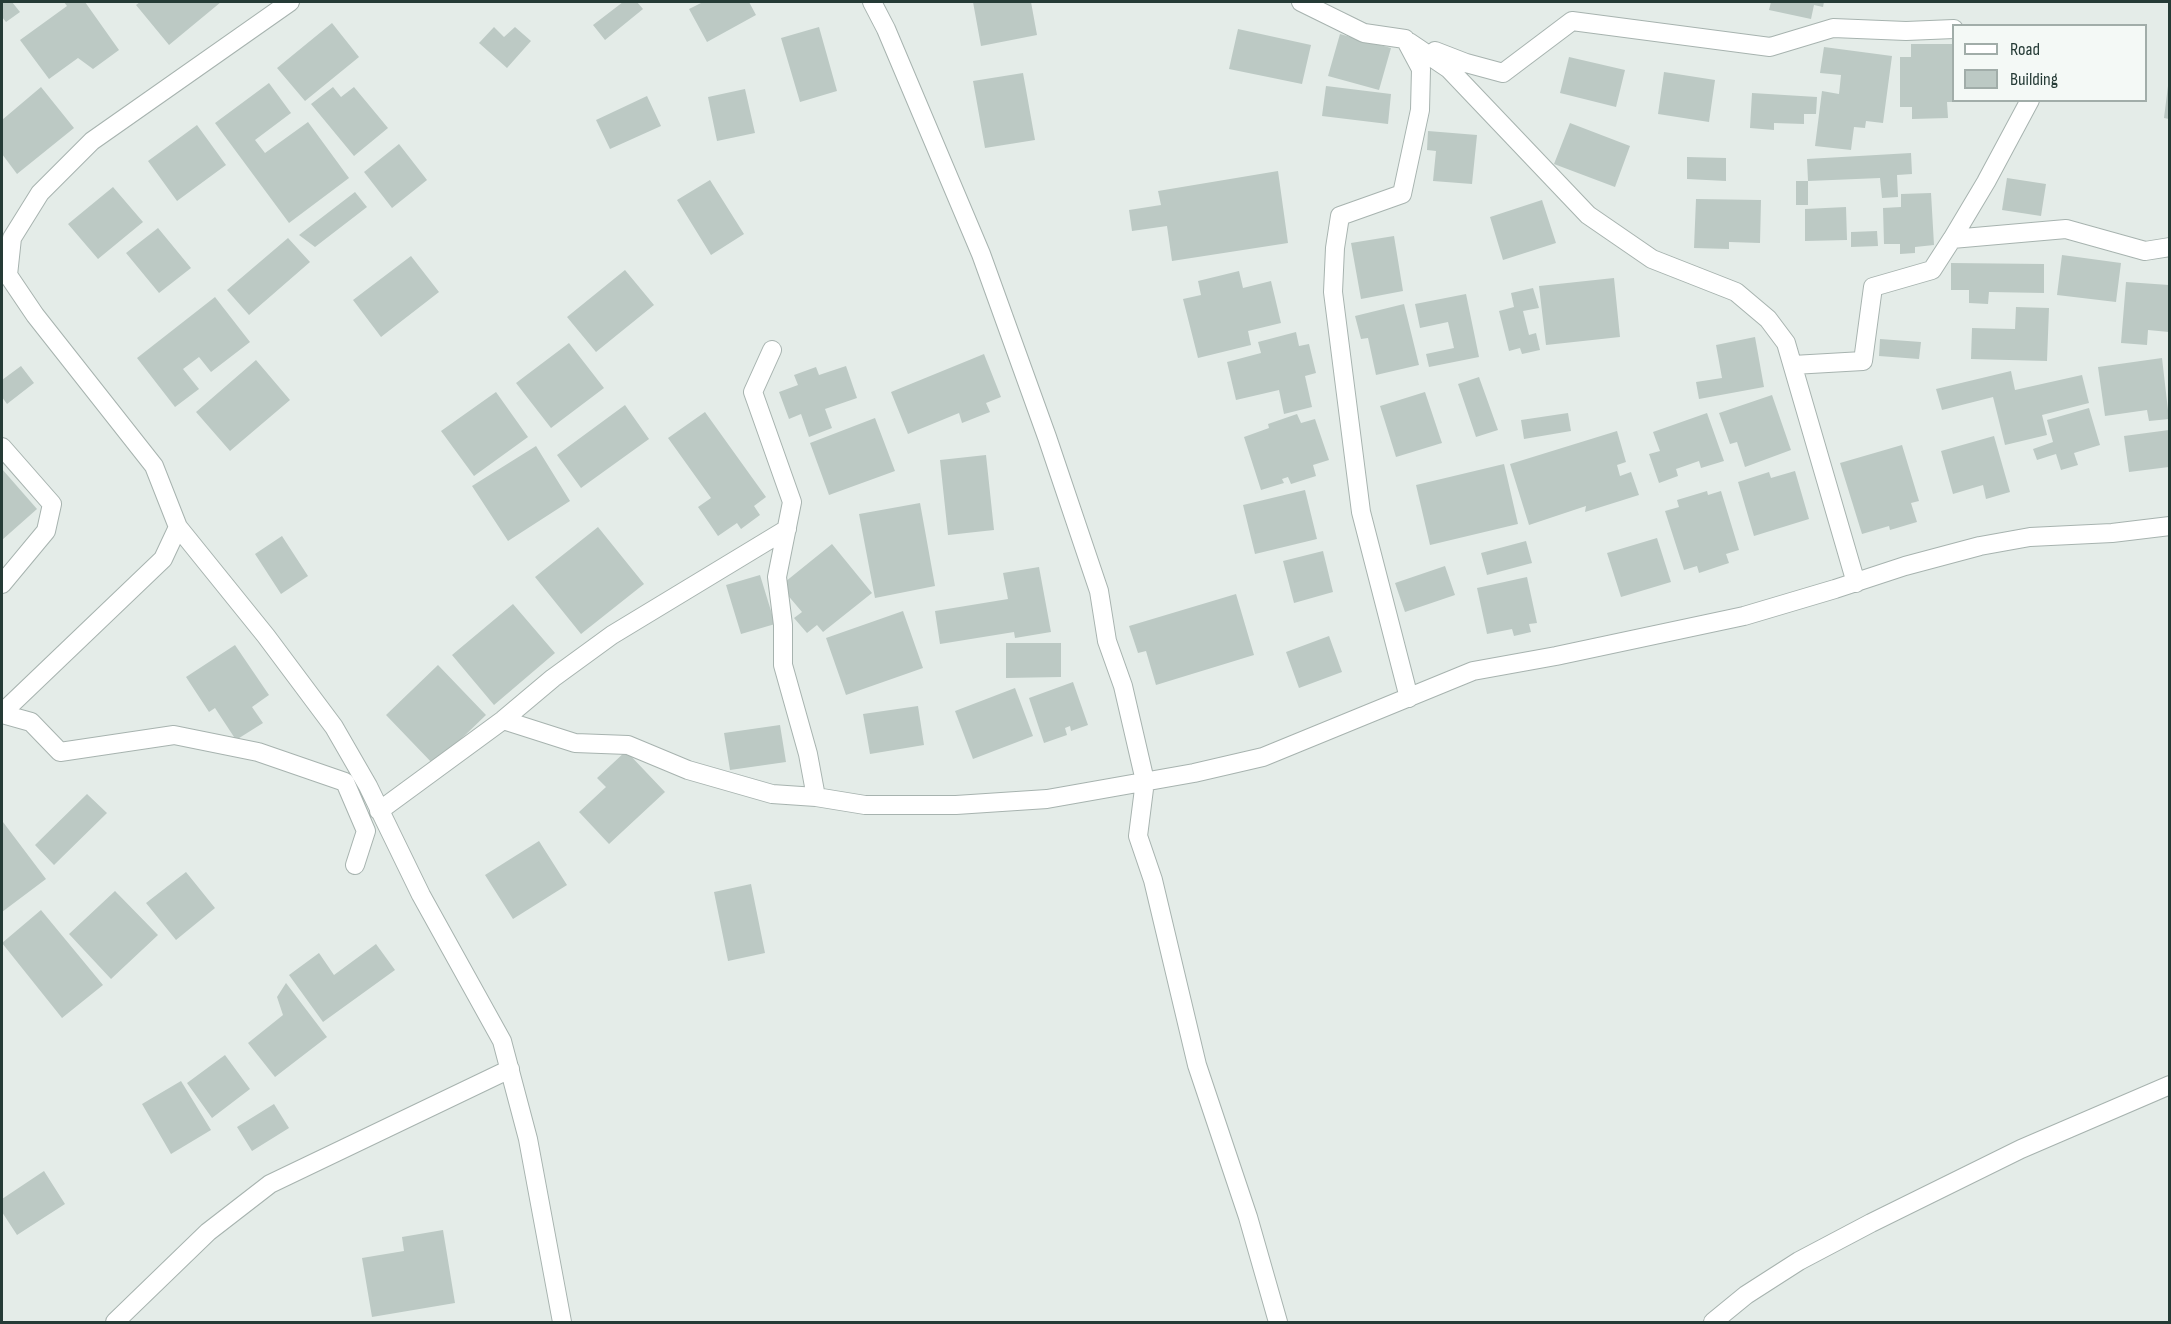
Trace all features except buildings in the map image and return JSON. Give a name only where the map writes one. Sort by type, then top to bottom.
[{"type":"street","points":[[290,2],[92,141],[40,193],[12,238],[8,275],[35,315],[154,466],[178,527],[266,636],[334,727],[368,786],[421,895],[502,1041],[528,1139],[562,1323]]},
{"type":"street","points":[[872,2],[886,29],[981,254],[1047,437],[1099,591],[1107,641],[1123,686],[1144,781],[1138,836],[1153,880],[1197,1065],[1241,1195],[1278,1323]]},
{"type":"street","points":[[1301,2],[1364,33],[1406,39],[1466,63],[1503,73],[1572,21],[1770,47],[1833,28],[1906,31],[1952,29]]},
{"type":"street","points":[[1406,39],[1421,69],[1420,110],[1402,194],[1340,216],[1335,248],[1333,292],[1361,512],[1409,698]]},
{"type":"street","points":[[1406,39],[1449,69],[1587,215],[1652,259],[1736,292],[1768,319],[1786,343],[1856,582]]},
{"type":"street","points":[[1793,366],[1863,361],[1874,287],[1932,270],[1952,239],[2029,102]]},
{"type":"street","points":[[1952,239],[2067,229],[2145,251],[2169,247]]},
{"type":"street","points":[[772,350],[753,392],[792,502],[777,577],[783,625],[783,665],[808,754],[816,798]]},
{"type":"street","points":[[2,447],[52,504],[46,531],[2,584]]},
{"type":"street","points":[[503,720],[575,743],[628,745],[688,770],[772,794],[865,806],[956,805],[1047,799],[1194,773],[1263,757],[1473,671],[1556,656],[1744,616],[1905,566],[1980,546],[2030,537],[2112,533],[2169,526]]},
{"type":"street","points":[[178,527],[163,559],[2,713],[32,722],[60,752],[174,735],[258,752],[345,782],[366,831],[355,865]]},
{"type":"street","points":[[379,811],[503,720],[553,678],[612,635],[787,529]]},
{"type":"street","points":[[115,1323],[208,1232],[270,1184],[510,1069]]},
{"type":"street","points":[[1713,1323],[1746,1295],[1799,1262],[1871,1223],[2021,1149],[2169,1085]]}]
